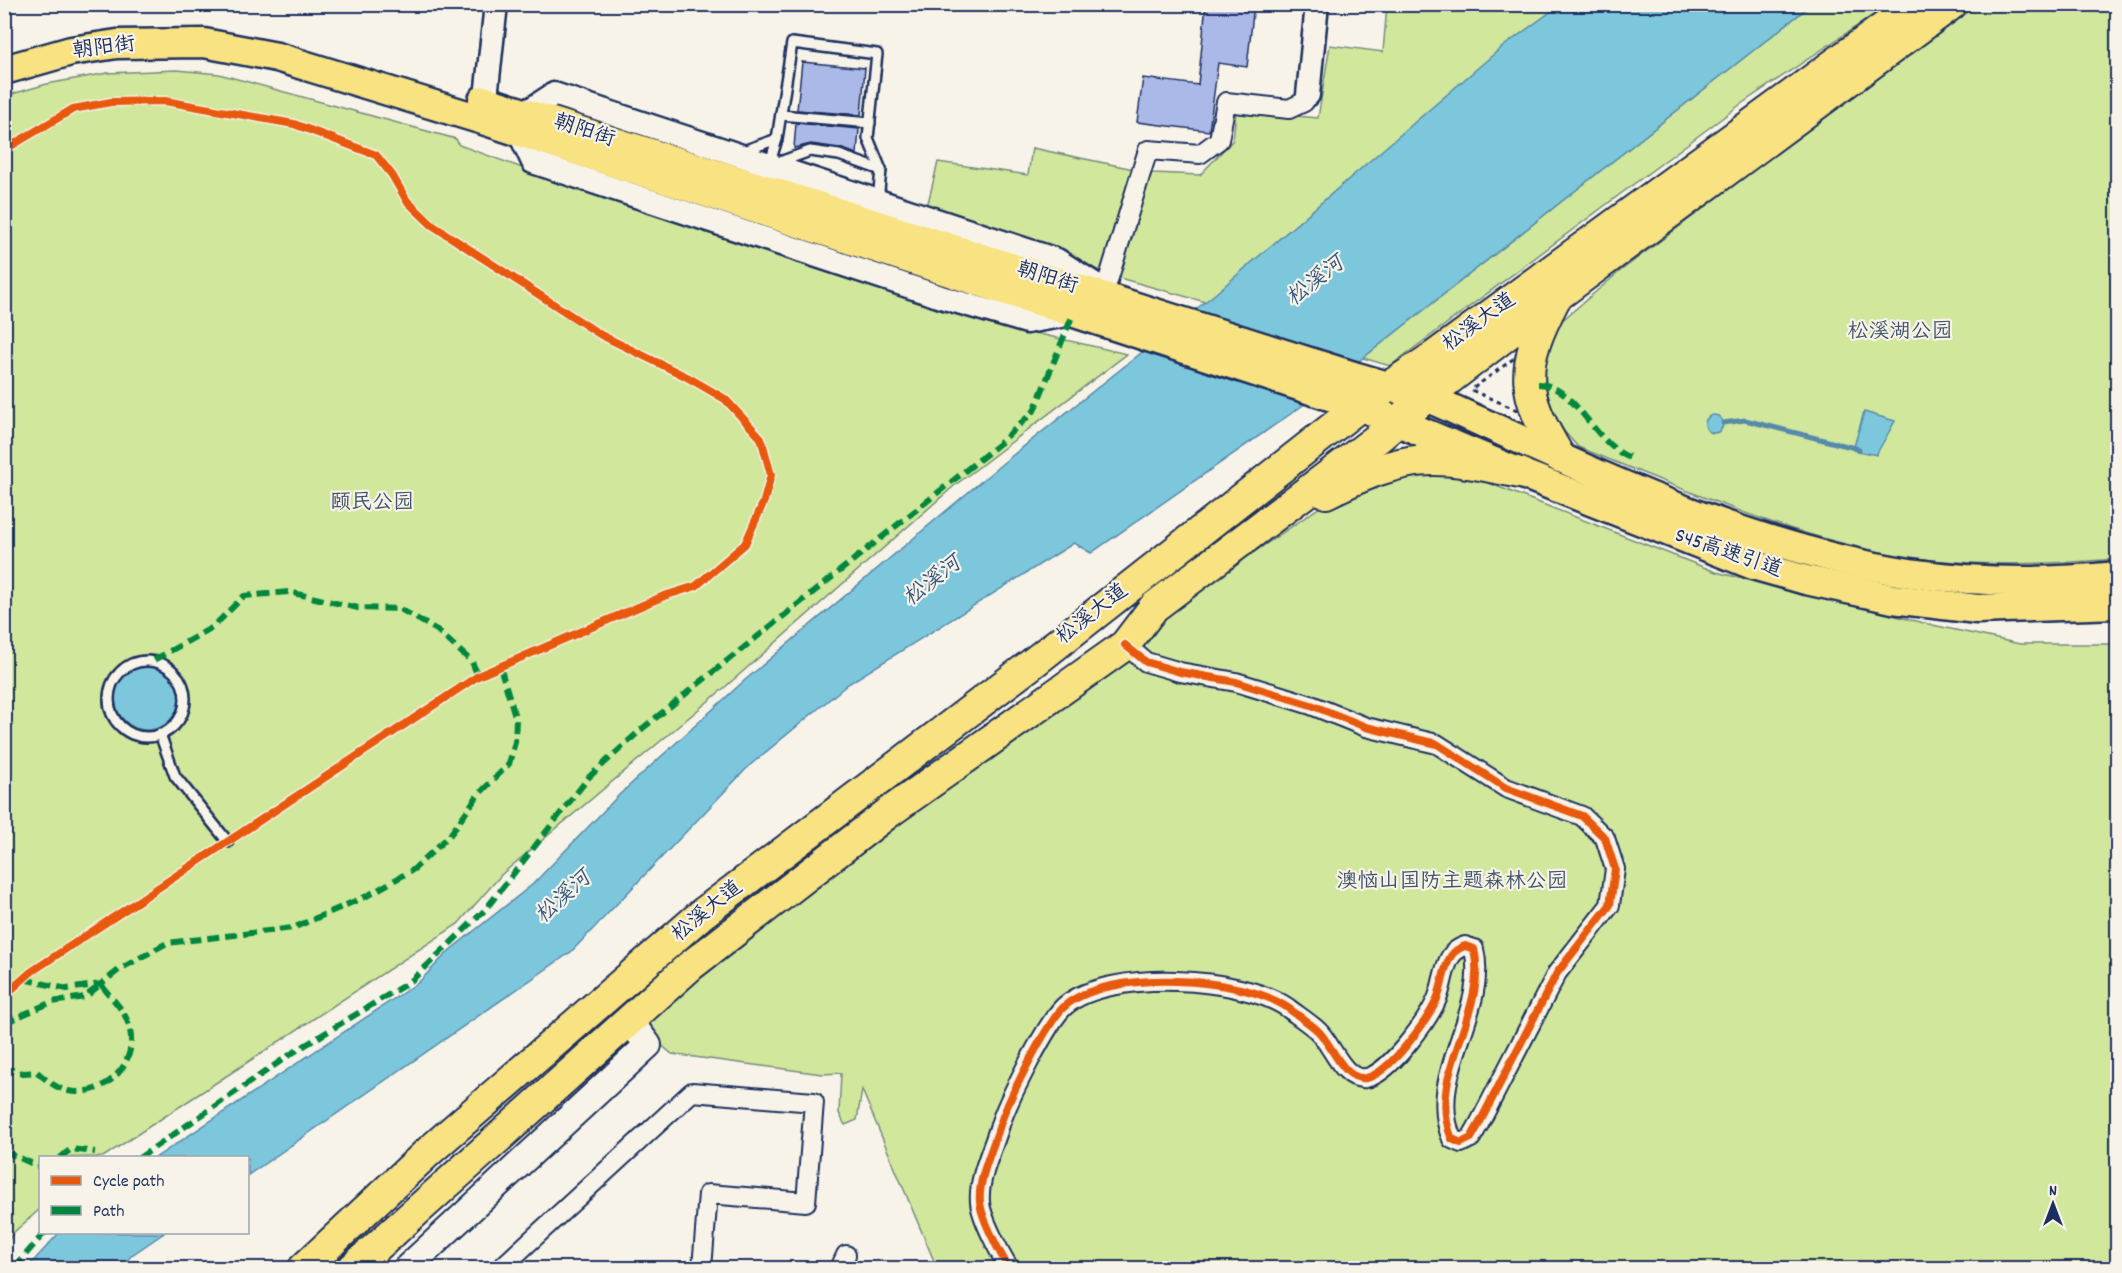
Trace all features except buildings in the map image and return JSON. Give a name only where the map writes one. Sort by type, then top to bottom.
[{"type":"highway","name":"松溪大道","points":[[304,1269],[428,1153],[703,913],[1029,666],[1358,392],[1390,385],[1433,357],[1916,4]]},
{"type":"highway","name":"松溪大道","points":[[353,1269],[690,966],[888,813],[1125,645],[1154,607],[1397,423],[1425,397],[1557,296],[1952,4]]},
{"type":"highway","points":[[1557,296],[1533,346],[1528,376],[1533,407],[1560,456]]},
{"type":"highway","points":[[1270,520],[1383,467],[1410,460],[1443,459],[1520,473]]},
{"type":"main road","name":"朝阳街","points":[[4,52],[37,42],[96,31],[155,27],[222,28],[298,46],[522,123],[873,224],[1110,297],[1358,392]]},
{"type":"main road","name":"朝阳街","points":[[4,69],[71,51],[117,44],[204,43],[277,57],[484,110]]},
{"type":"main road","name":"朝阳街","points":[[522,123],[704,157],[873,224],[1073,314],[1331,396],[1358,392]]},
{"type":"main road","name":"S45高速引道","points":[[1390,385],[1425,397],[1676,506],[1753,535],[1881,568],[1942,577],[2008,581],[2118,576]]},
{"type":"main road","name":"S45高速引道","points":[[1358,392],[1397,423],[1707,549],[1806,580],[1893,599],[1977,609],[2118,604]]},
{"type":"main road","points":[[407,1269],[648,1045],[629,1020]]},
{"type":"street","points":[[484,110],[496,4]]},
{"type":"street","points":[[1110,297],[1148,150],[1200,154],[1219,140],[1226,102],[1289,109],[1304,102],[1308,95],[1317,4]]},
{"type":"street","points":[[522,123],[533,162],[941,297],[1027,322],[1073,314]]},
{"type":"street","points":[[704,157],[734,154],[769,166],[873,224]]},
{"type":"street","points":[[1009,1269],[980,1205],[981,1186],[1000,1123],[1045,1035],[1064,1006],[1086,992],[1148,982],[1205,981],[1247,990],[1285,1006],[1317,1030],[1346,1071],[1363,1078],[1376,1076],[1389,1064],[1427,1018],[1438,997],[1450,957],[1456,949],[1465,946],[1474,949],[1476,978],[1472,1005],[1453,1056],[1447,1109],[1447,1128],[1452,1139],[1461,1143],[1471,1138],[1557,973],[1610,905],[1614,890],[1612,856],[1605,838],[1582,816],[1506,788],[1437,744],[1366,727],[1311,705],[1236,682],[1180,672],[1146,662],[1125,645]]},
{"type":"street","points":[[501,1269],[692,1092],[814,1102],[806,1202],[708,1194],[702,1269]]},
{"type":"lane","points":[[769,166],[777,138],[792,43],[877,54],[868,138],[881,170],[873,224]]},
{"type":"lane","points":[[781,115],[870,123]]},
{"type":"lane","points":[[734,154],[777,138]]},
{"type":"lane","points":[[769,166],[810,151],[839,155],[881,170]]},
{"type":"lane","points":[[154,660],[163,664],[172,669],[183,687],[185,696],[181,715],[169,730],[160,734],[151,736],[133,734],[125,730],[113,716],[109,697],[111,687],[123,669],[132,664],[154,660]]},
{"type":"lane","points":[[160,734],[175,776],[228,842]]},
{"type":"path","points":[[1518,358],[1517,384],[1524,413],[1471,390],[1513,359],[1518,358]]},
{"type":"green space","points":[[1387,5],[1589,5],[1223,307],[1123,279],[927,207],[938,162],[1028,175],[1032,148],[1153,173],[1200,175],[1233,140],[1236,111],[1318,118],[1330,45],[1383,52]]},
{"type":"green space","points":[[1811,5],[1888,5],[1741,104],[1390,366],[1363,358]]},
{"type":"green space","name":"松溪湖公园","points":[[1969,5],[2117,5],[2117,559],[1990,564],[1939,561],[1870,550],[1785,527],[1701,497],[1578,447],[1563,430],[1541,388],[1544,346],[1552,329],[1619,272],[1781,150],[1825,111]]},
{"type":"green space","name":"颐民公园","points":[[177,70],[219,74],[456,139],[459,145],[539,174],[1031,332],[1127,354],[954,486],[724,688],[502,874],[458,924],[105,1156],[39,1156],[39,1210],[13,1233],[5,1247],[5,96],[47,84],[107,73]]},
{"type":"green space","name":"澳恼山国防主题森林公园","points":[[1395,471],[1458,471],[1716,572],[1928,624],[2020,644],[2117,644],[2117,1268],[937,1268],[862,1090],[857,1120],[845,1125],[839,1113],[841,1073],[822,1074],[672,1054],[627,1016],[1072,677],[1336,496]]},
{"type":"water","name":"松溪河","points":[[1560,5],[1811,5],[1302,406],[1091,553],[1074,543],[848,684],[749,766],[571,952],[249,1174],[249,1156],[158,1156],[419,982],[450,950],[533,884],[619,795],[745,680],[1003,463],[1215,294],[1501,48]]},
{"type":"water","points":[[1864,412],[1895,421],[1876,455],[1853,450]]},
{"type":"water","points":[[1714,415],[1722,420],[1723,424],[1718,432],[1714,433],[1706,428],[1705,424],[1710,416]]},
{"type":"water","points":[[147,666],[159,668],[170,675],[177,686],[179,698],[177,710],[170,721],[159,728],[147,730],[135,728],[124,721],[117,710],[115,698],[117,686],[124,675],[135,668]]},
{"type":"water","points":[[58,1234],[163,1234],[132,1255],[120,1268],[27,1268]]},
{"type":"waterway","points":[[1723,423],[1745,420],[1859,449]]},
{"type":"marked path","points":[[142,1156],[294,1052],[411,981],[485,910],[589,777],[643,728],[1000,443],[1034,411],[1073,314]]},
{"type":"marked path","points":[[1538,384],[1552,387],[1564,395],[1609,444],[1635,459]]},
{"type":"marked path","points":[[154,660],[213,627],[244,596],[289,592],[358,608],[400,609],[437,630],[472,662],[478,676]]},
{"type":"marked path","points":[[23,979],[67,989],[101,984],[120,969],[167,943],[293,928],[367,896],[414,869],[450,835],[478,795],[509,764],[515,742],[516,719],[500,667]]},
{"type":"marked path","points":[[4,1023],[52,1002],[85,997],[101,984],[124,1014],[131,1040],[124,1065],[116,1075],[95,1089],[82,1092],[68,1091],[55,1086],[37,1072],[23,1073],[4,1068]]},
{"type":"marked path","points":[[62,1156],[71,1149],[95,1152]]},
{"type":"marked path","points":[[4,1151],[39,1167]]},
{"type":"marked path","points":[[14,1268],[43,1234]]},
{"type":"cycle path","points":[[4,150],[73,109],[111,102],[165,101],[294,124],[376,155],[392,175],[407,201],[432,225],[601,335],[687,377],[725,399],[761,438],[771,475],[764,501],[745,544],[696,586],[664,596],[478,676],[31,972],[4,996]]},
{"type":"cycle path","points":[[1009,1268],[981,1209],[981,1184],[1003,1116],[1019,1082],[1049,1027],[1066,1005],[1086,993],[1143,982],[1209,983],[1240,989],[1267,997],[1288,1008],[1317,1030],[1350,1074],[1366,1078],[1386,1067],[1417,1032],[1437,999],[1446,966],[1453,954],[1465,946],[1474,949],[1476,973],[1473,997],[1446,1091],[1446,1115],[1452,1139],[1461,1143],[1471,1138],[1479,1124],[1557,973],[1610,905],[1615,869],[1605,838],[1582,816],[1506,788],[1437,744],[1366,727],[1311,705],[1236,682],[1180,672],[1146,662],[1125,645]]}]
